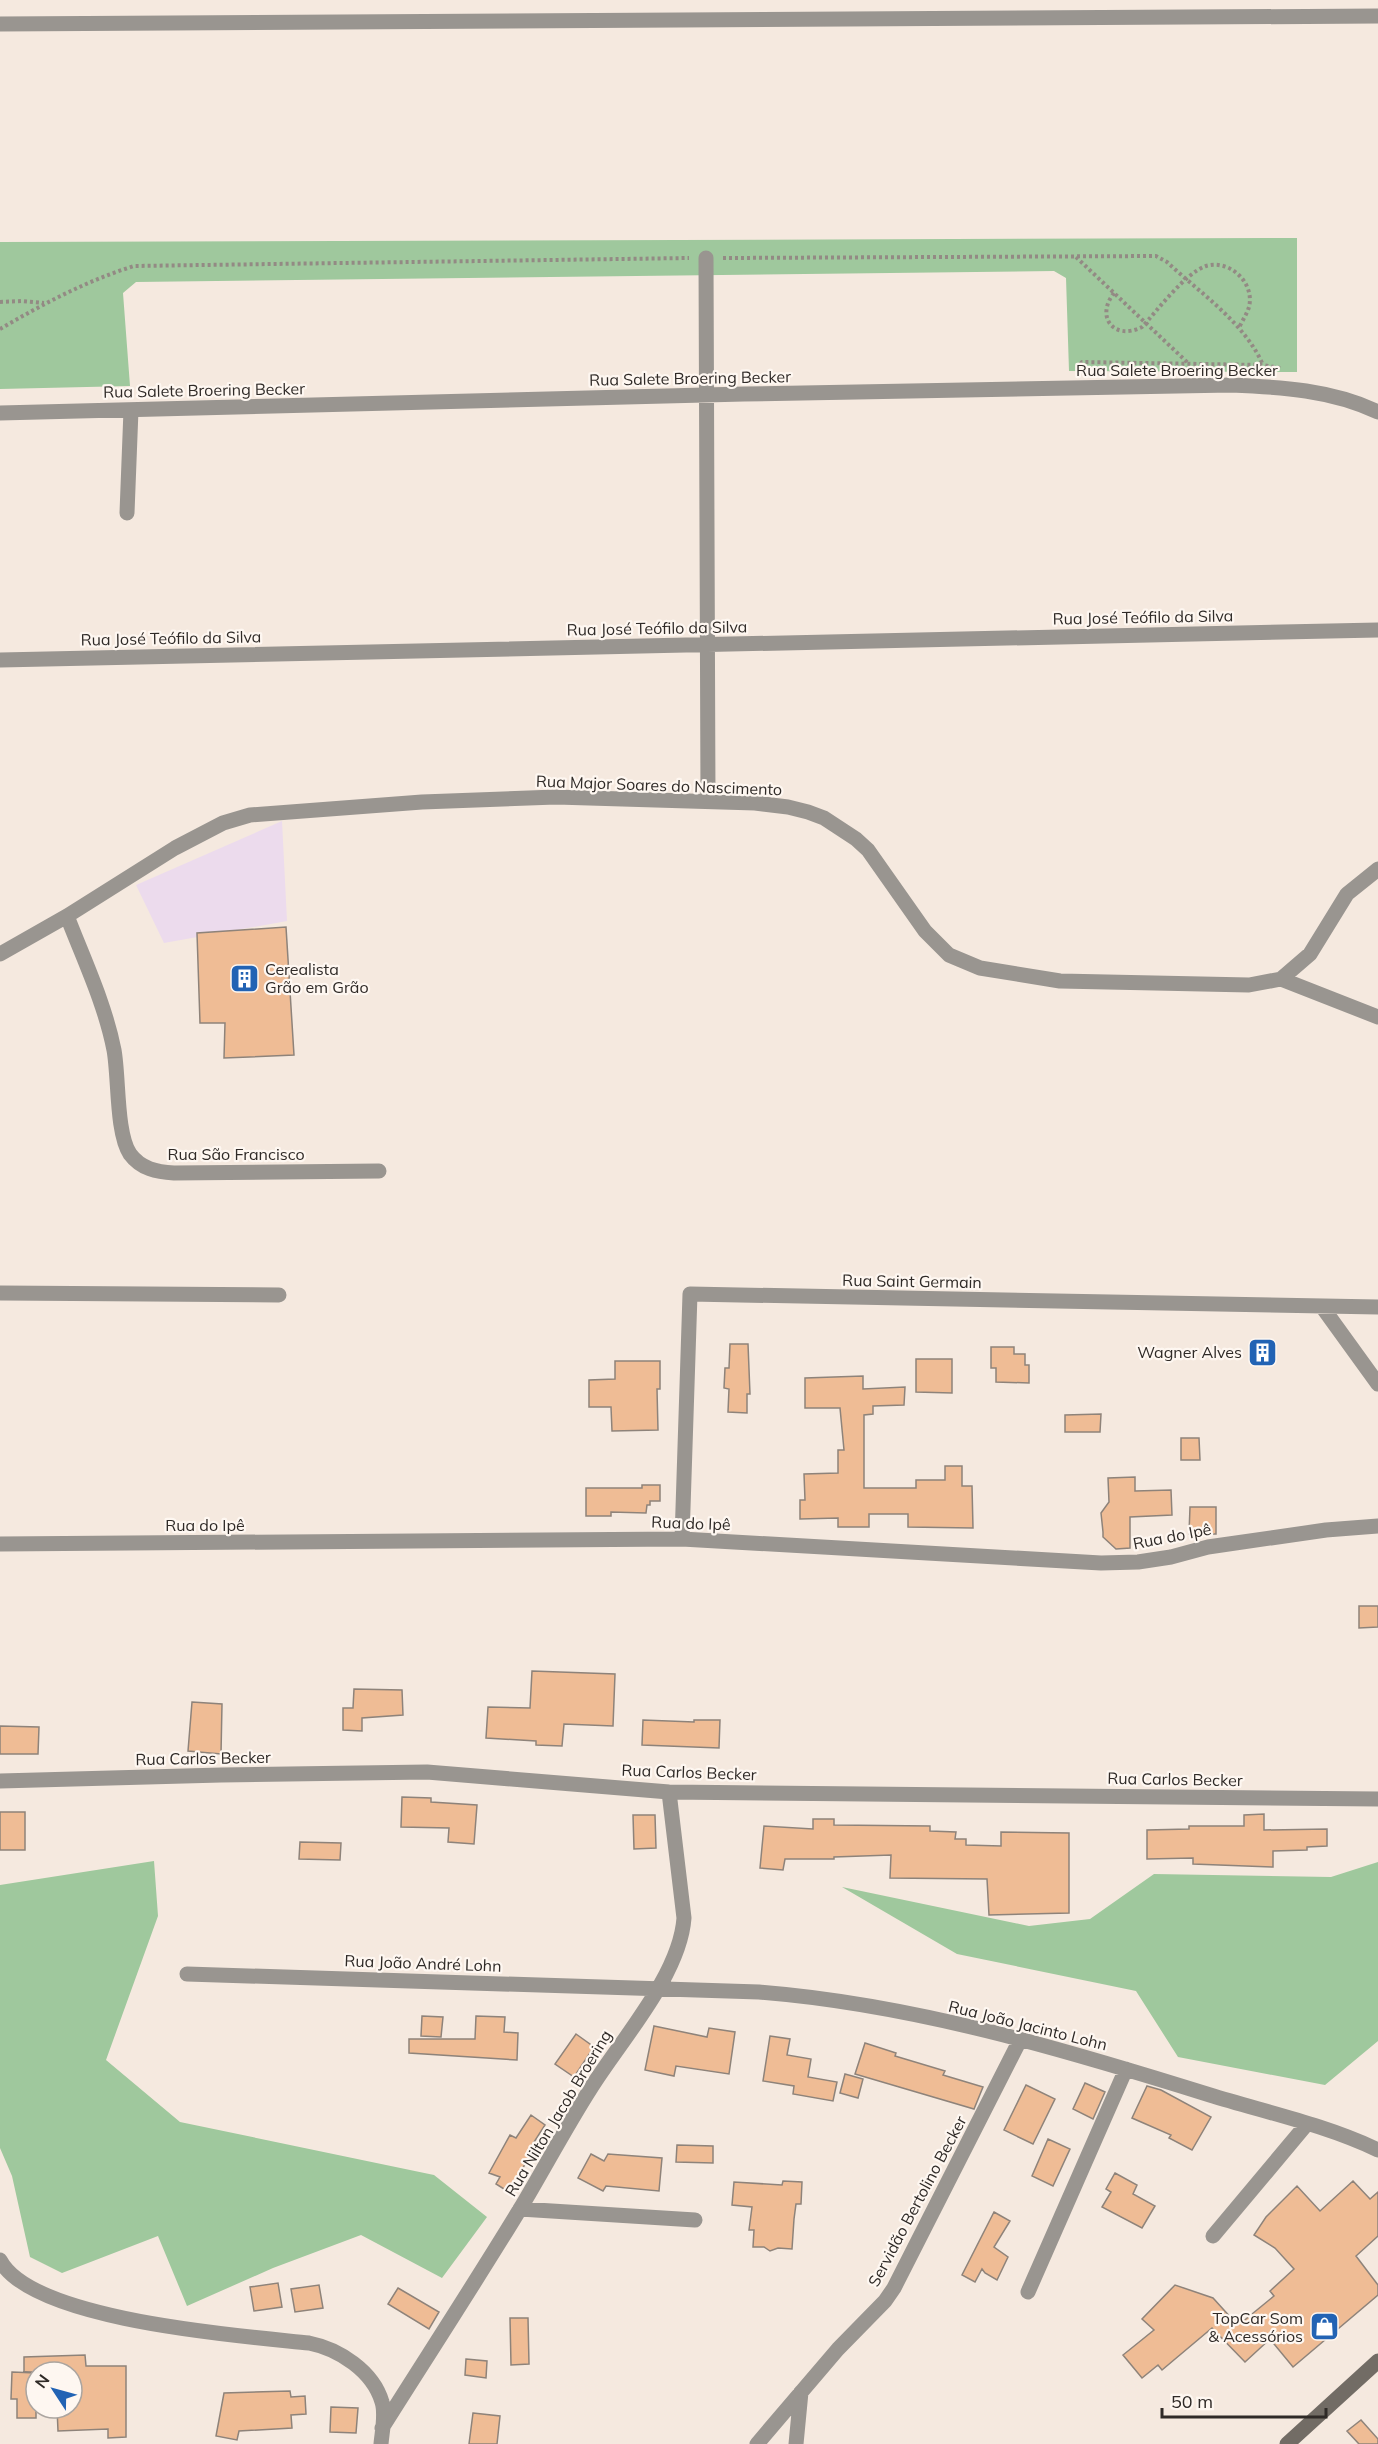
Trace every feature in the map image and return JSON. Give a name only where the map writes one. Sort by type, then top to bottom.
[{"type":"main road","points":[[1287,2444],[1378,2361]]},
{"type":"street","points":[[0,24],[1378,16]]},
{"type":"street","points":[[706,258],[708,801]]},
{"type":"street","name":"Rua Salete Broering Becker","points":[[0,413],[705,395],[1240,386],[1310,391],[1361,404],[1378,412]]},
{"type":"street","points":[[127,513],[130,410]]},
{"type":"street","name":"Rua José Teófilo da Silva","points":[[0,660],[1378,630]]},
{"type":"street","name":"Rua Major Soares do Nascimento","points":[[0,954],[67,916],[198,835],[223,823],[250,815],[422,802],[556,797],[708,801],[788,807],[824,818],[868,850],[926,931],[949,955],[980,968],[1060,981],[1249,985],[1281,979]]},
{"type":"street","points":[[1378,870],[1347,894],[1310,954],[1281,979],[1378,1017]]},
{"type":"street","name":"Rua São Francisco","points":[[67,916],[105,1014],[114,1052],[124,1139],[126,1148],[138,1163],[152,1170],[174,1173],[379,1171]]},
{"type":"street","points":[[0,1293],[279,1295]]},
{"type":"street","name":"Rua Saint Germain","points":[[682,1539],[690,1294],[1323,1308],[1378,1307]]},
{"type":"street","points":[[1323,1308],[1378,1384]]},
{"type":"street","name":"Rua do Ipê","points":[[0,1544],[682,1539],[1101,1563],[1138,1562],[1171,1557],[1208,1547],[1326,1530],[1378,1526]]},
{"type":"street","name":"Rua Carlos Becker","points":[[0,1780],[221,1774],[427,1772],[669,1792],[1378,1799]]},
{"type":"street","name":"Rua Nilton Jacob Broering","points":[[382,2428],[520,2209],[590,2089],[657,1989],[679,1947],[684,1918],[669,1792]]},
{"type":"street","name":"Rua João André Lohn","points":[[187,1974],[657,1989]]},
{"type":"street","name":"Rua João Jacinto Lohn","points":[[657,1989],[759,1992],[845,2001],[1020,2040],[1126,2069],[1363,2143],[1378,2150]]},
{"type":"street","name":"Servidão Bertolino Becker","points":[[757,2444],[838,2349],[885,2301],[894,2288],[1020,2040]]},
{"type":"street","points":[[1028,2292],[1126,2069]]},
{"type":"street","points":[[1214,2236],[1306,2125]]},
{"type":"street","points":[[520,2209],[695,2220]]},
{"type":"street","points":[[0,2260],[5,2269],[25,2286],[48,2298],[80,2307],[179,2328],[309,2343],[330,2349],[350,2360],[371,2382],[383,2404],[381,2444]]},
{"type":"street","points":[[796,2444],[801,2392]]},
{"type":"path","points":[[1075,256],[1188,364]]},
{"type":"path","points":[[0,329],[44,303],[134,266],[706,258],[1156,256],[1167,262],[1239,328],[1255,347],[1263,365]]},
{"type":"path","points":[[1114,293],[1107,302],[1106,314],[1110,324],[1120,331],[1131,332],[1146,323],[1192,274],[1207,266],[1224,266],[1239,274],[1248,288],[1250,305],[1239,328]]},
{"type":"path","points":[[0,302],[44,303]]},
{"type":"shaded area","points":[[282,821],[287,921],[164,943],[136,885]]},
{"type":"green space","points":[[1297,238],[1297,372],[1069,371],[1066,278],[1054,271],[136,282],[123,293],[130,386],[0,389],[0,242]]},
{"type":"green space","points":[[154,1861],[158,1916],[106,2060],[180,2122],[434,2175],[487,2217],[442,2278],[361,2235],[273,2268],[187,2306],[158,2236],[62,2273],[30,2257],[12,2176],[0,2148],[0,1885]]},
{"type":"green space","points":[[1378,1862],[1378,2041],[1325,2085],[1178,2057],[1136,1991],[957,1954],[842,1887],[1029,1926],[1090,1919],[1154,1874],[1331,1877]]},
{"type":"building","name":"Cerealista Grão em Grão","points":[[286,927],[294,1055],[224,1058],[225,1023],[200,1023],[197,933]]},
{"type":"building","points":[[730,1344],[748,1344],[750,1394],[747,1394],[747,1413],[728,1412],[729,1389],[724,1388],[725,1368],[729,1368]]},
{"type":"building","points":[[991,1347],[1014,1347],[1014,1354],[1025,1354],[1025,1365],[1029,1365],[1029,1383],[996,1382],[996,1368],[991,1368]]},
{"type":"building","points":[[916,1359],[952,1359],[952,1393],[916,1392]]},
{"type":"building","points":[[615,1361],[660,1361],[660,1389],[657,1389],[658,1430],[612,1431],[611,1407],[589,1407],[589,1380],[615,1379]]},
{"type":"building","points":[[863,1376],[863,1389],[905,1387],[904,1405],[873,1406],[873,1414],[864,1415],[864,1488],[916,1488],[916,1480],[945,1480],[945,1466],[962,1466],[962,1486],[972,1486],[973,1528],[908,1527],[908,1514],[869,1514],[869,1527],[838,1527],[838,1518],[800,1519],[800,1500],[805,1500],[804,1474],[838,1473],[838,1450],[844,1450],[840,1408],[805,1408],[805,1378]]},
{"type":"building","points":[[1101,1414],[1100,1432],[1065,1432],[1065,1415]]},
{"type":"building","points":[[1181,1438],[1199,1438],[1200,1460],[1181,1460]]},
{"type":"building","points":[[1135,1477],[1135,1491],[1171,1490],[1172,1515],[1130,1517],[1130,1548],[1116,1549],[1103,1537],[1101,1513],[1109,1502],[1108,1478]]},
{"type":"building","points":[[642,1485],[660,1485],[660,1501],[650,1501],[646,1513],[611,1512],[611,1516],[586,1516],[586,1488],[642,1488]]},
{"type":"building","points":[[1190,1507],[1216,1507],[1216,1534],[1189,1534]]},
{"type":"building","points":[[1359,1606],[1378,1606],[1378,1627],[1359,1628]]},
{"type":"building","points":[[532,1671],[615,1674],[613,1726],[564,1724],[562,1746],[536,1745],[536,1741],[486,1738],[488,1707],[530,1708]]},
{"type":"building","points":[[354,1689],[402,1690],[403,1715],[362,1718],[362,1731],[343,1730],[343,1708],[353,1708]]},
{"type":"building","points":[[192,1702],[222,1704],[221,1754],[188,1751]]},
{"type":"building","points":[[643,1720],[694,1722],[694,1720],[720,1720],[719,1748],[642,1745]]},
{"type":"building","points":[[0,1726],[39,1727],[38,1754],[0,1754]]},
{"type":"building","points":[[402,1797],[431,1798],[431,1802],[477,1805],[474,1844],[448,1842],[449,1828],[401,1827]]},
{"type":"building","points":[[0,1812],[25,1812],[25,1850],[0,1850]]},
{"type":"building","points":[[1264,1814],[1264,1830],[1327,1829],[1327,1846],[1307,1847],[1307,1850],[1273,1851],[1273,1867],[1193,1864],[1193,1858],[1147,1859],[1147,1830],[1189,1829],[1189,1826],[1244,1826],[1244,1815]]},
{"type":"building","points":[[633,1815],[655,1815],[656,1848],[634,1849]]},
{"type":"building","points":[[813,1819],[834,1819],[834,1825],[930,1826],[930,1831],[956,1832],[955,1839],[966,1839],[966,1845],[1001,1846],[1001,1832],[1069,1833],[1069,1913],[989,1915],[987,1879],[890,1878],[891,1855],[834,1857],[834,1859],[785,1859],[783,1870],[760,1868],[764,1826],[813,1829]]},
{"type":"building","points":[[300,1842],[341,1843],[340,1860],[299,1859]]},
{"type":"building","points":[[422,2016],[443,2017],[441,2037],[421,2036]]},
{"type":"building","points":[[476,2016],[505,2017],[504,2032],[518,2033],[517,2060],[409,2053],[409,2039],[475,2039]]},
{"type":"building","points":[[654,2026],[707,2037],[709,2028],[735,2032],[729,2074],[676,2066],[674,2076],[645,2070]]},
{"type":"building","points":[[576,2034],[594,2047],[574,2077],[555,2064]]},
{"type":"building","points":[[770,2036],[790,2039],[787,2055],[811,2059],[808,2077],[837,2082],[833,2101],[793,2094],[794,2086],[763,2081]]},
{"type":"building","points":[[865,2043],[896,2053],[895,2056],[945,2071],[943,2075],[983,2087],[974,2109],[855,2074]]},
{"type":"building","points":[[845,2074],[863,2079],[858,2098],[840,2093]]},
{"type":"building","points":[[1085,2083],[1105,2092],[1093,2119],[1073,2109]]},
{"type":"building","points":[[1026,2085],[1055,2099],[1033,2144],[1004,2130]]},
{"type":"building","points":[[1147,2086],[1161,2090],[1211,2117],[1192,2150],[1169,2138],[1171,2135],[1132,2118]]},
{"type":"building","points":[[531,2115],[545,2125],[527,2153],[531,2155],[517,2177],[521,2179],[512,2194],[496,2184],[500,2177],[489,2173],[510,2135],[516,2138]]},
{"type":"building","points":[[1048,2139],[1070,2149],[1053,2186],[1032,2176]]},
{"type":"building","points":[[677,2145],[713,2146],[713,2163],[676,2162]]},
{"type":"building","points":[[591,2154],[604,2161],[608,2154],[662,2158],[659,2191],[606,2186],[603,2191],[578,2178]]},
{"type":"building","points":[[1115,2173],[1137,2185],[1133,2194],[1155,2206],[1142,2228],[1102,2207],[1111,2192],[1106,2189]]},
{"type":"building","points":[[783,2181],[802,2182],[801,2204],[796,2204],[792,2249],[778,2248],[770,2251],[764,2247],[753,2247],[754,2230],[749,2230],[752,2207],[732,2205],[734,2182],[782,2185]]},
{"type":"building","points":[[1353,2181],[1370,2199],[1378,2192],[1378,2236],[1356,2256],[1378,2285],[1378,2295],[1293,2367],[1270,2339],[1245,2362],[1212,2328],[1162,2370],[1158,2365],[1142,2378],[1123,2355],[1154,2330],[1142,2319],[1175,2285],[1213,2298],[1233,2320],[1236,2317],[1241,2323],[1274,2296],[1270,2291],[1294,2269],[1275,2248],[1254,2235],[1266,2217],[1297,2186],[1320,2211]]},
{"type":"building","points":[[994,2212],[1010,2221],[994,2247],[1008,2257],[997,2280],[982,2269],[975,2282],[962,2275]]},
{"type":"building","points":[[278,2283],[282,2307],[254,2311],[250,2287]]},
{"type":"building","points":[[319,2285],[323,2308],[295,2312],[291,2289]]},
{"type":"building","points":[[398,2288],[439,2312],[429,2329],[388,2304]]},
{"type":"building","points":[[510,2318],[528,2318],[529,2364],[511,2365]]},
{"type":"building","points":[[85,2355],[86,2366],[126,2366],[126,2437],[108,2438],[108,2429],[58,2431],[58,2420],[84,2420],[84,2360],[24,2360],[24,2357]]},
{"type":"building","points":[[466,2359],[487,2361],[486,2378],[465,2375]]},
{"type":"building","points":[[12,2372],[24,2372],[24,2418],[17,2418],[17,2399],[11,2399]]},
{"type":"building","points":[[290,2391],[291,2397],[305,2396],[306,2414],[291,2415],[292,2428],[239,2431],[237,2440],[216,2436],[224,2393]]},
{"type":"building","points":[[331,2407],[358,2408],[356,2433],[330,2432]]},
{"type":"building","points":[[473,2413],[500,2416],[497,2444],[469,2444]]},
{"type":"building","points":[[1361,2420],[1378,2439],[1378,2444],[1359,2444],[1347,2431]]},
{"type":"place","name":"Cerealista Grão em Grão","points":[[244,978]]},
{"type":"place","name":"Wagner Alves","points":[[1263,1352]]},
{"type":"place","name":"TopCar Som & Acessórios","points":[[1324,2327]]}]
